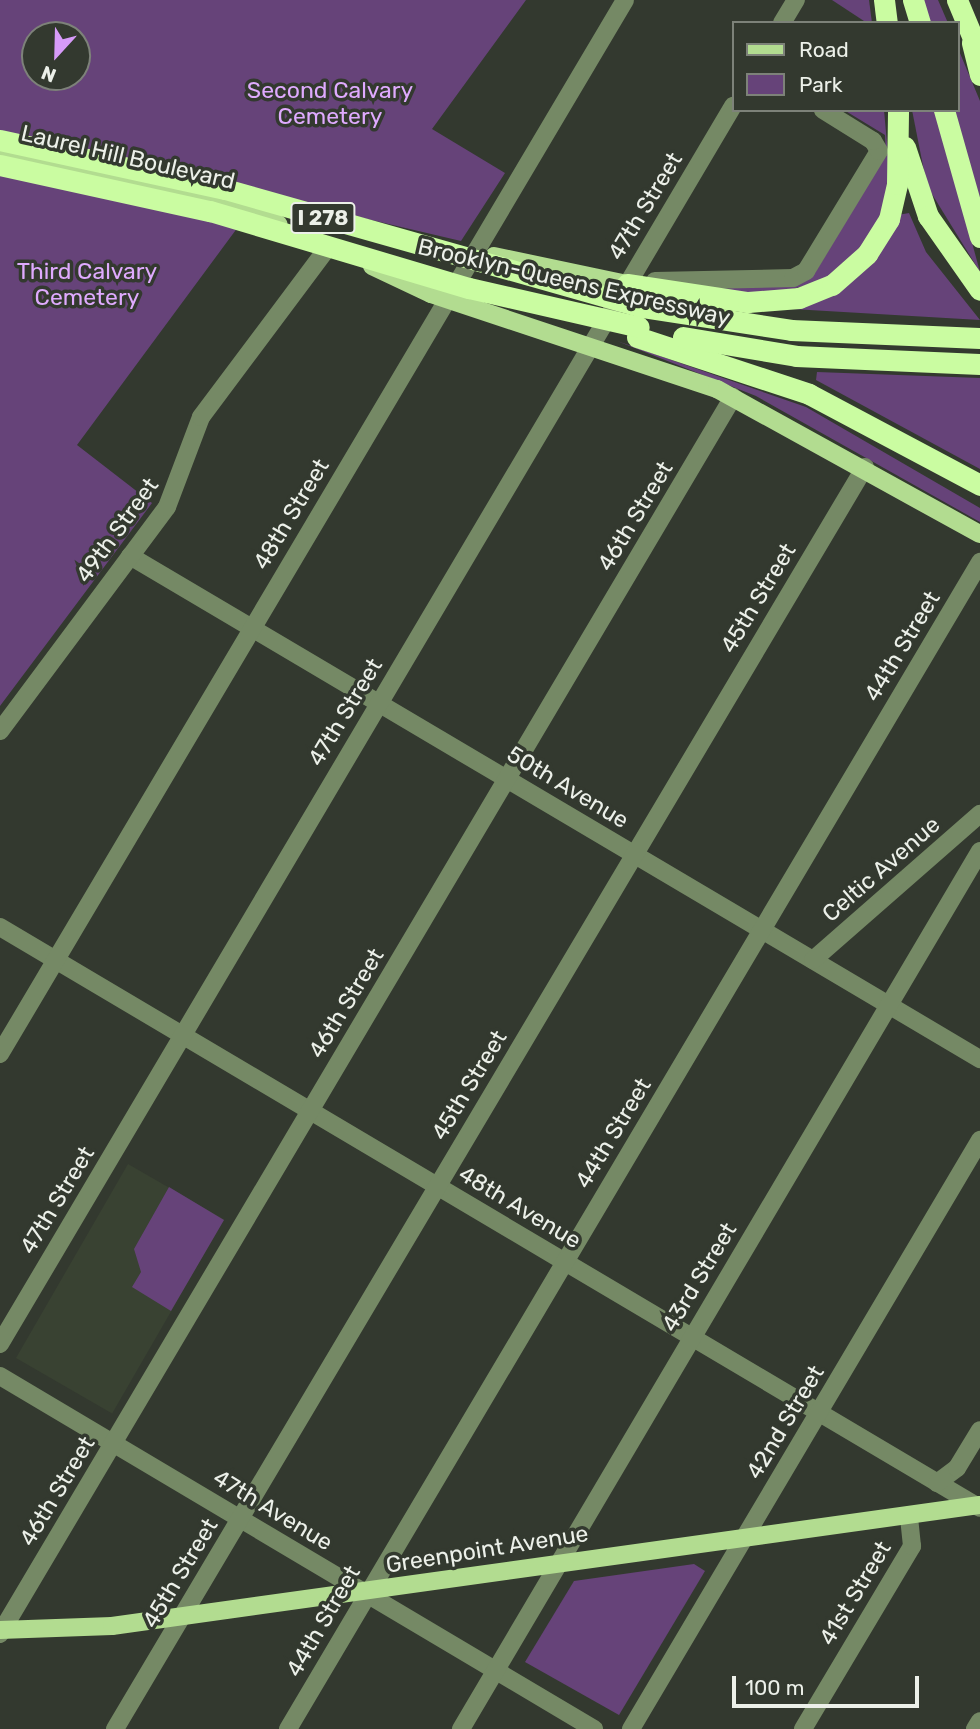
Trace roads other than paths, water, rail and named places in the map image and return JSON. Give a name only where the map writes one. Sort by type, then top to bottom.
[{"type":"highway","points":[[884,0],[887,21]]},
{"type":"highway","points":[[913,0],[919,21]]},
{"type":"highway","points":[[957,0],[980,55]]},
{"type":"highway","points":[[968,27],[980,75]]},
{"type":"highway","points":[[627,284],[748,302],[799,298],[832,285],[867,254],[888,219],[897,184],[899,112]]},
{"type":"highway","points":[[900,112],[928,216],[980,290]]},
{"type":"highway","points":[[945,112],[980,237]]},
{"type":"highway","name":"Brooklyn-Queens Expressway","points":[[0,140],[225,189],[639,324],[980,338]]},
{"type":"highway","name":"Brooklyn-Queens Expressway","points":[[0,164],[210,211],[512,299],[771,353],[980,365]]},
{"type":"highway","points":[[639,324],[785,384],[911,446],[980,485]]},
{"type":"highway","points":[[911,446],[980,496]]},
{"type":"main road","name":"Laurel Hill Boulevard","points":[[0,153],[244,208],[475,251],[627,284]]},
{"type":"main road","name":"Laurel Hill Boulevard","points":[[244,208],[447,299]]},
{"type":"main road","name":"Brooklyn-Queens Expressway","points":[[447,299],[591,345],[733,397],[864,467],[980,534]]},
{"type":"main road","name":"Greenpoint Avenue","points":[[1,1632],[183,1616],[367,1593],[558,1562],[979,1506]]},
{"type":"street","name":"48th Street","points":[[0,1054],[625,0]]},
{"type":"street","points":[[783,21],[796,0]]},
{"type":"street","name":"47th Street","points":[[0,1344],[732,108]]},
{"type":"street","name":"Laurel Hill Boulevard","points":[[627,284],[804,274],[876,160],[877,145],[826,112]]},
{"type":"street","name":"49th Street","points":[[0,731],[176,494],[201,417],[329,246]]},
{"type":"street","name":"46th Street","points":[[1,1632],[733,397]]},
{"type":"street","name":"45th Street","points":[[115,1729],[864,467]]},
{"type":"street","name":"50th Avenue","points":[[130,556],[980,1059]]},
{"type":"street","name":"44th Street","points":[[288,1729],[980,562]]},
{"type":"street","name":"Celtic Avenue","points":[[813,960],[972,832],[980,814]]},
{"type":"street","name":"43rd Street","points":[[461,1729],[980,851]]},
{"type":"street","name":"48th Avenue","points":[[0,927],[979,1506]]},
{"type":"street","name":"42nd Street","points":[[631,1729],[980,1140]]},
{"type":"street","name":"47th Avenue","points":[[0,1376],[594,1729]]},
{"type":"street","points":[[937,1483],[957,1468],[980,1430]]},
{"type":"street","name":"41st Street","points":[[803,1729],[912,1546],[909,1515]]},
{"type":"street","points":[[975,1729],[980,1721]]},
{"type":"park label","name":"Second Calvary Cemetery","points":[[330,103]]},
{"type":"park label","name":"Third Calvary Cemetery","points":[[87,284]]}]
